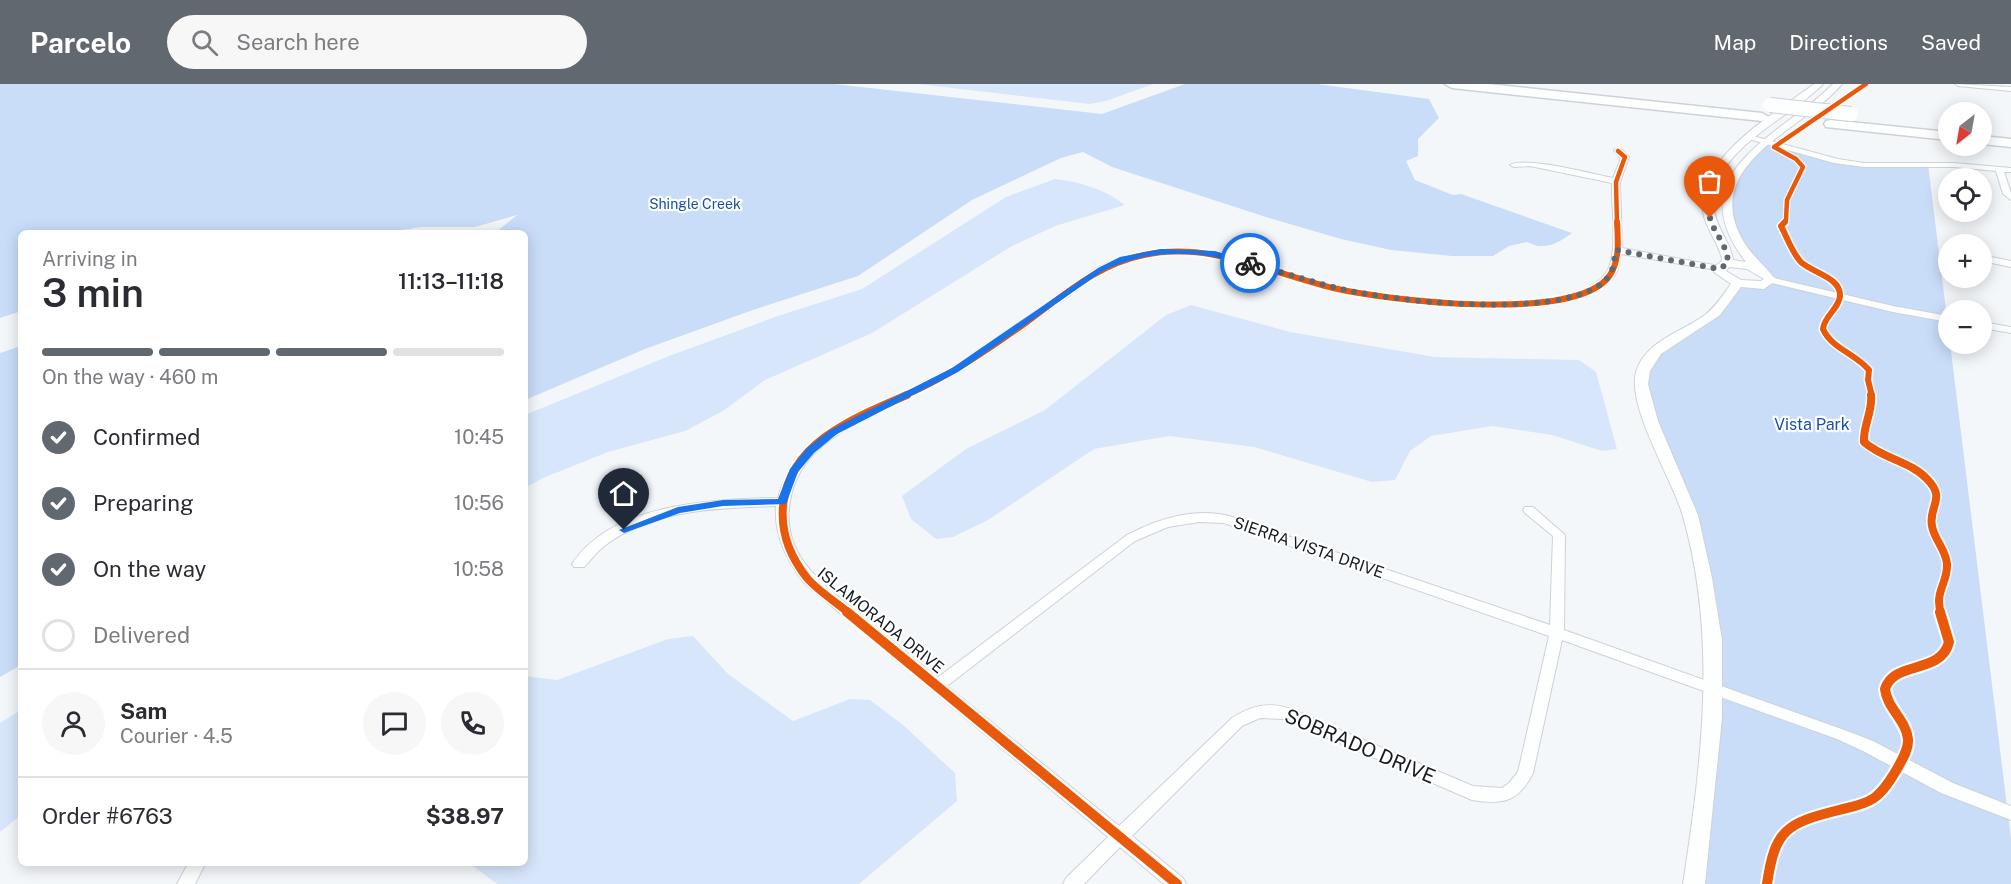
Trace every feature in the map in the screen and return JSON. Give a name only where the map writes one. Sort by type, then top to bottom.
[{"type":"highway","points":[[1452,84],[1766,111],[1851,114],[1938,123]]},
{"type":"highway","points":[[1564,84],[1766,111],[1831,124],[1938,135]]},
{"type":"highway","points":[[1992,128],[2011,130]]},
{"type":"highway","points":[[1992,141],[2011,143]]},
{"type":"street","points":[[1770,280],[1764,285],[1738,283],[1724,276],[1723,267],[1729,257],[1712,226],[1708,207],[1709,192],[1713,178],[1721,166],[1752,137],[1820,84]]},
{"type":"street","points":[[1838,84],[1767,142],[1730,180],[1726,196],[1732,231],[1749,259],[1770,280],[1938,317]]},
{"type":"street","points":[[1958,84],[2007,87]]},
{"type":"street","points":[[1752,137],[1837,161],[1863,165],[1945,164],[2011,170]]},
{"type":"street","name":"ISLAMORADA DRIVE","points":[[1177,884],[938,684],[809,580],[795,563],[785,541],[782,526],[782,502],[794,471],[810,451],[833,432],[860,416],[943,377],[1100,269],[1123,259],[1161,251],[1215,254],[1357,293],[1388,297],[1518,305],[1556,301],[1579,295],[1608,278],[1612,270],[1616,250],[1616,181],[1625,157],[1618,151]]},
{"type":"street","points":[[1514,165],[1530,164],[1616,181]]},
{"type":"street","points":[[1999,168],[2007,194],[2011,197]]},
{"type":"street","points":[[1616,250],[1723,267],[1743,264],[1760,270]]},
{"type":"street","points":[[1992,260],[2011,264]]},
{"type":"street","points":[[1694,884],[1703,822],[1714,690],[1713,640],[1704,581],[1689,513],[1668,458],[1646,411],[1641,388],[1643,371],[1652,355],[1670,340],[1700,324],[1717,311],[1738,283]]},
{"type":"street","points":[[1992,327],[2011,330]]},
{"type":"street","points":[[579,564],[590,549],[605,538],[643,521],[678,510],[723,503],[782,502]]},
{"type":"street","points":[[1529,510],[1559,535],[1557,633]]},
{"type":"street","name":"SIERRA VISTA DRIVE","points":[[938,684],[1131,538],[1154,525],[1178,518],[1203,517],[1247,525],[1842,735],[1868,746],[1947,788],[2011,813]]},
{"type":"street","name":"SOBRADO DRIVE","points":[[1072,884],[1237,722],[1254,711],[1268,709],[1286,713],[1472,793],[1492,797],[1509,794],[1519,784],[1525,773],[1557,633]]},
{"type":"street","points":[[186,884],[196,866]]},
{"type":"green space","name":"Shingle Creek","points":[[0,84],[834,84],[1102,114],[1185,84],[1317,84],[1429,99],[1439,118],[1418,139],[1418,156],[1406,161],[1415,180],[1453,195],[1461,194],[1572,233],[1550,245],[1539,246],[1527,242],[1509,246],[1493,256],[1452,256],[1391,250],[1341,239],[1269,218],[1112,167],[1083,152],[1061,158],[972,200],[858,276],[750,311],[645,349],[528,399],[528,230],[498,230],[517,215],[475,227],[421,227],[402,230],[18,230],[18,312],[0,318]]},
{"type":"green space","name":"Vista Park","points":[[1767,142],[1863,165],[1928,164],[1938,245],[1938,288],[1943,288],[1945,300],[1938,300],[1938,354],[1951,354],[2011,839],[2011,884],[1694,884],[1703,822],[1704,581],[1643,371],[1652,355],[1700,324],[1738,283],[1768,283],[1732,231],[1730,180]]},
{"type":"green space","points":[[18,347],[18,667],[0,677],[0,353]]},
{"type":"shaded area","points":[[918,84],[1153,84],[1106,101],[1090,104]]},
{"type":"shaded area","points":[[1055,179],[1092,187],[1125,205],[1055,226],[1012,246],[872,333],[765,380],[723,411],[685,431],[608,452],[528,486],[528,414],[669,356],[778,316],[862,289],[1006,197]]},
{"type":"shaded area","points":[[1191,305],[1290,332],[1435,357],[1579,360],[1596,372],[1617,449],[1602,451],[1552,435],[1492,426],[1431,436],[1410,451],[1395,480],[1372,482],[1254,447],[1169,436],[1094,449],[988,520],[953,537],[936,539],[911,519],[902,496],[966,449],[1045,410],[1166,315]]},
{"type":"shaded area","points":[[693,636],[728,674],[793,721],[850,699],[870,700],[903,725],[955,773],[957,801],[859,884],[497,884],[473,866],[528,866],[528,676],[557,680],[668,639]]},
{"type":"shaded area","points":[[18,712],[18,817],[0,832],[0,723]]},
{"type":"cycle path","points":[[1767,884],[1771,854],[1782,834],[1798,822],[1857,806],[1874,798],[1887,784],[1903,757],[1908,739],[1903,725],[1886,696],[1887,682],[1897,674],[1937,660],[1943,655],[1949,642],[1938,600],[1947,565],[1931,521],[1937,501],[1936,491],[1925,476],[1871,449],[1864,442],[1864,432],[1872,403],[1868,384],[1869,370],[1858,359],[1830,340],[1823,329],[1826,318],[1838,303],[1839,291],[1835,283],[1801,262],[1781,226],[1786,220],[1787,200],[1803,167],[1796,159],[1774,147],[1866,84]]},
{"type":"cycle path","points":[[1177,884],[809,580],[790,550],[783,527],[783,504],[793,473],[807,453],[843,425],[928,385],[967,363],[1100,269],[1143,255],[1176,251],[1207,253],[1244,260],[1334,288],[1434,302],[1520,304],[1558,300],[1589,291],[1609,277],[1614,268],[1617,244],[1616,182],[1625,157],[1618,151]]},
{"type":"way so far","points":[[1250,263],[1357,293],[1499,305],[1528,304],[1556,301],[1579,295],[1597,286],[1608,278],[1616,250],[1719,269],[1727,264],[1729,257],[1710,218]]},
{"type":"route","points":[[624,530],[643,521],[678,510],[723,503],[782,502],[794,471],[810,451],[833,432],[860,416],[955,370],[1100,269],[1123,259],[1161,251],[1188,251],[1215,254],[1250,263]]}]
